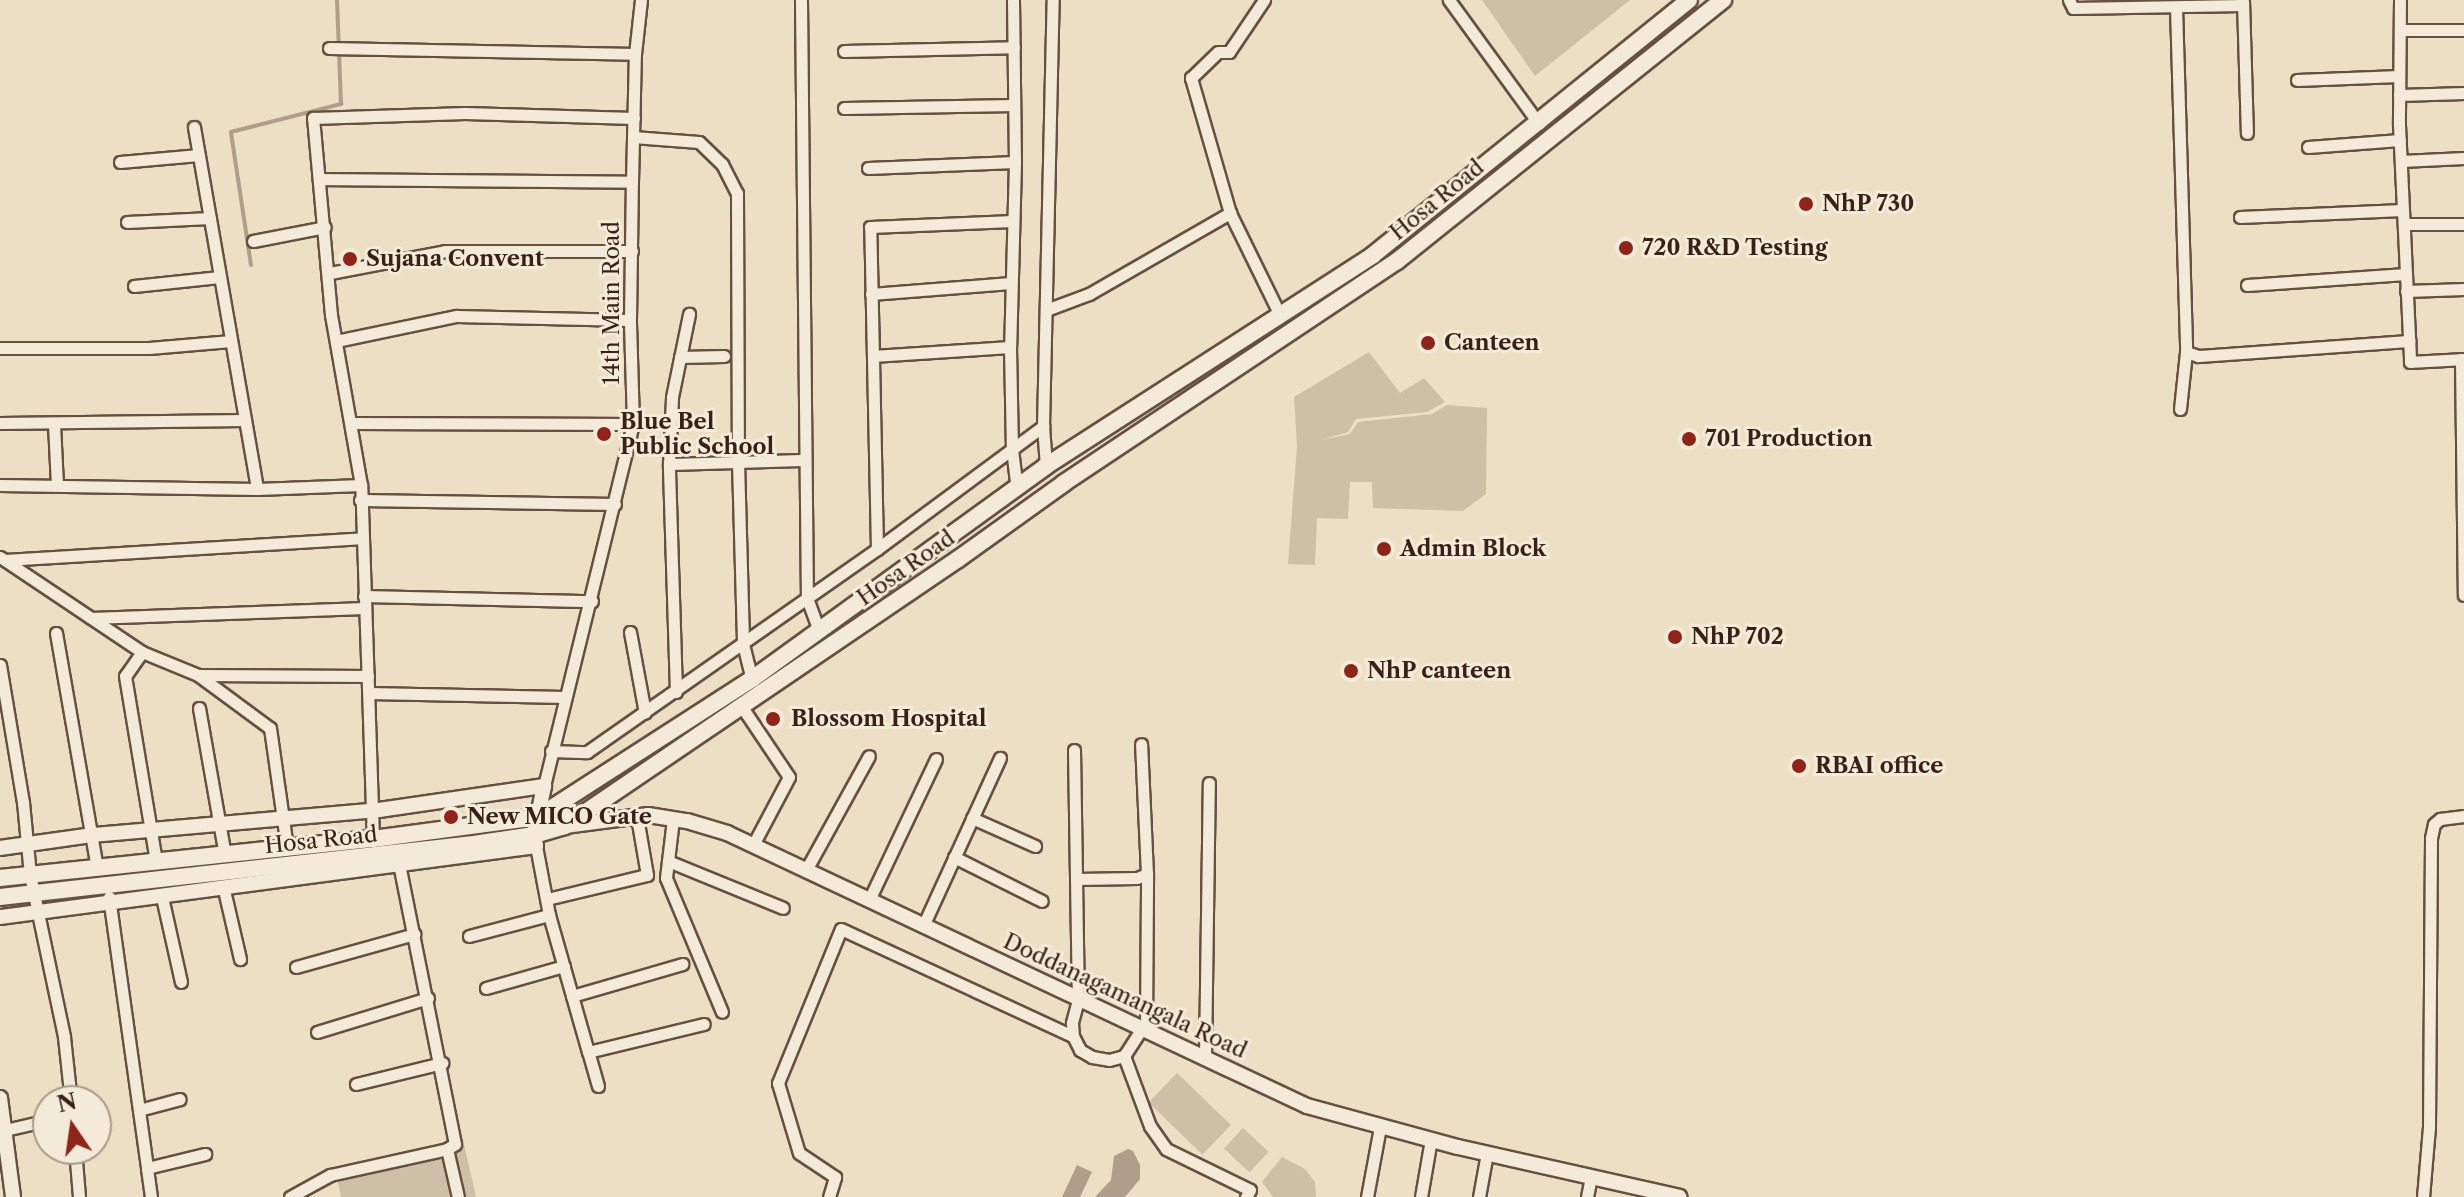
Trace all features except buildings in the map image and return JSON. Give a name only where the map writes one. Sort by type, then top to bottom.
[{"type":"main road","name":"Hosa Road","points":[[0,878],[373,839],[538,817],[752,679],[1046,466],[1373,255],[1689,0]]},
{"type":"main road","name":"Hosa Road","points":[[0,897],[399,860],[535,841],[565,826],[958,559],[1064,483],[1397,261],[1723,0]]},
{"type":"main road","points":[[940,543],[958,559]]},
{"type":"street","name":"14th Main Road","points":[[544,786],[592,601],[633,424],[630,320],[632,182],[635,54],[641,0]]},
{"type":"street","points":[[801,0],[807,598],[819,631]]},
{"type":"street","points":[[1013,0],[1015,162],[1010,347],[1012,449],[1017,487]]},
{"type":"street","points":[[1046,466],[1043,426],[1053,0]]},
{"type":"street","points":[[1264,0],[1229,52],[1218,52],[1191,78],[1230,213],[1280,315]]},
{"type":"street","points":[[1449,0],[1539,124]]},
{"type":"street","points":[[2069,0],[2073,8],[2176,7],[2243,2],[2247,133]]},
{"type":"street","points":[[2400,0],[2400,140],[2410,362],[2463,359],[2464,595]]},
{"type":"street","points":[[2176,7],[2186,352],[2182,362],[2180,409]]},
{"type":"street","points":[[2400,30],[2464,30]]},
{"type":"street","points":[[844,51],[1014,47]]},
{"type":"street","points":[[329,48],[635,54]]},
{"type":"street","points":[[2297,80],[2399,76]]},
{"type":"street","points":[[2399,95],[2464,93]]},
{"type":"street","points":[[844,108],[1014,105]]},
{"type":"street","points":[[373,839],[361,485],[336,341],[313,118],[465,113],[634,118]]},
{"type":"street","points":[[194,127],[257,489]]},
{"type":"street","points":[[633,137],[699,142],[722,164],[737,193],[738,462],[743,644],[752,679]]},
{"type":"street","points":[[2308,147],[2400,140]]},
{"type":"street","points":[[120,162],[199,155]]},
{"type":"street","points":[[2401,161],[2464,158]]},
{"type":"street","points":[[868,168],[1015,162]]},
{"type":"street","points":[[319,179],[632,182]]},
{"type":"street","points":[[2240,217],[2403,210]]},
{"type":"street","points":[[1046,310],[1089,294],[1230,213]]},
{"type":"street","points":[[127,222],[210,218]]},
{"type":"street","points":[[877,549],[870,227],[1013,221]]},
{"type":"street","points":[[2404,224],[2464,224]]},
{"type":"street","points":[[253,241],[325,227]]},
{"type":"street","points":[[330,273],[445,251],[632,251]]},
{"type":"street","points":[[2247,285],[2406,274]]},
{"type":"street","points":[[134,286],[220,277]]},
{"type":"street","points":[[871,294],[1011,283]]},
{"type":"street","points":[[2406,291],[2464,289]]},
{"type":"street","points":[[676,692],[669,464],[672,397],[689,314]]},
{"type":"street","points":[[336,341],[456,316],[630,320]]},
{"type":"street","points":[[0,348],[149,348],[231,341]]},
{"type":"street","points":[[2186,352],[2198,356],[2409,341]]},
{"type":"street","points":[[873,356],[1010,347]]},
{"type":"street","points":[[680,357],[724,356]]},
{"type":"street","points":[[0,423],[245,420]]},
{"type":"street","points":[[351,423],[633,424]]},
{"type":"street","points":[[54,424],[57,485]]},
{"type":"street","points":[[551,751],[587,752],[877,549],[1043,426]]},
{"type":"street","points":[[669,464],[804,460]]},
{"type":"street","points":[[0,485],[257,489],[361,485]]},
{"type":"street","points":[[360,500],[615,504]]},
{"type":"street","points":[[3,558],[362,538]]},
{"type":"street","points":[[3,558],[142,652],[198,675],[270,728],[287,848]]},
{"type":"street","points":[[90,618],[364,602],[592,601]]},
{"type":"street","points":[[630,632],[645,713]]},
{"type":"street","points":[[56,633],[97,868]]},
{"type":"street","points":[[142,652],[125,676],[156,862]]},
{"type":"street","points":[[0,665],[30,875],[64,1037],[69,1085]]},
{"type":"street","points":[[198,675],[368,676]]},
{"type":"street","points":[[369,693],[565,697]]},
{"type":"street","points":[[742,707],[789,777],[753,845]]},
{"type":"street","points":[[199,708],[225,855]]},
{"type":"street","points":[[1074,750],[1078,1000],[1072,1023],[1073,1036],[1080,1050],[1092,1057],[1109,1060],[1124,1056],[1144,1029],[1147,874],[1141,744]]},
{"type":"street","points":[[806,870],[869,756]]},
{"type":"street","points":[[923,926],[1000,758]]},
{"type":"street","points":[[869,900],[936,759]]},
{"type":"street","points":[[1205,1058],[1209,783]]},
{"type":"street","points":[[0,848],[93,835],[372,810],[544,786],[535,841],[549,915],[598,1086]]},
{"type":"street","points":[[559,803],[565,826]]},
{"type":"street","points":[[2423,1197],[2429,1127],[2431,838],[2434,824],[2440,819],[2464,816]]},
{"type":"street","points":[[547,899],[647,875],[637,817]]},
{"type":"street","name":"Doddanagamangala Road","points":[[565,826],[637,817],[673,819],[727,833],[1307,1106],[1380,1127],[1679,1197]]},
{"type":"street","points":[[972,818],[1035,846]]},
{"type":"street","points":[[673,819],[666,878],[722,1012]]},
{"type":"street","points":[[954,857],[1042,901]]},
{"type":"street","points":[[0,917],[224,890],[399,860],[442,1063],[455,1144],[447,1149],[330,1175],[290,1197]]},
{"type":"street","points":[[668,861],[783,908]]},
{"type":"street","points":[[1076,879],[1137,878],[1147,874]]},
{"type":"street","points":[[108,885],[151,1197]]},
{"type":"street","points":[[224,890],[240,959]]},
{"type":"street","points":[[162,897],[181,982]]},
{"type":"street","points":[[469,936],[549,915]]},
{"type":"street","points":[[829,1197],[835,1177],[799,1153],[778,1083],[841,929],[1073,1036]]},
{"type":"street","points":[[296,967],[414,934]]},
{"type":"street","points":[[572,996],[682,964]]},
{"type":"street","points":[[486,988],[564,966]]},
{"type":"street","points":[[317,1032],[428,998]]},
{"type":"street","points":[[588,1052],[704,1024]]},
{"type":"street","points":[[1124,1056],[1150,1126],[1166,1149],[1250,1190],[1246,1197]]},
{"type":"street","points":[[356,1084],[442,1063]]},
{"type":"street","points":[[0,1098],[13,1197]]},
{"type":"street","points":[[139,1110],[180,1099]]},
{"type":"street","points":[[5,1130],[32,1124]]},
{"type":"street","points":[[1367,1197],[1380,1127]]},
{"type":"street","points":[[1421,1197],[1431,1139]]},
{"type":"street","points":[[447,1149],[458,1197]]},
{"type":"street","points":[[1479,1197],[1487,1153]]},
{"type":"street","points":[[147,1168],[205,1154]]},
{"type":"street","points":[[76,1165],[79,1197]]},
{"type":"street","points":[[1587,1197],[1591,1177]]},
{"type":"shaded area","points":[[1482,0],[1630,0],[1535,76]]},
{"type":"shaded area","points":[[1369,352],[1400,393],[1424,378],[1445,402],[1427,412],[1356,419],[1348,432],[1321,440],[1350,434],[1358,422],[1432,414],[1447,405],[1487,408],[1486,494],[1463,511],[1373,508],[1372,482],[1350,482],[1348,519],[1317,518],[1315,565],[1288,564],[1297,446],[1294,397]]},
{"type":"shaded area","points":[[1177,1073],[1231,1125],[1202,1155],[1149,1102]]},
{"type":"shaded area","points":[[1243,1128],[1269,1152],[1250,1172],[1224,1148]]},
{"type":"shaded area","points":[[463,1140],[476,1197],[341,1197],[335,1168]]},
{"type":"shaded area","points":[[1128,1149],[1133,1151],[1140,1165],[1140,1179],[1125,1197],[1095,1197],[1111,1180],[1114,1156]]},
{"type":"shaded area","points":[[1282,1157],[1305,1169],[1315,1182],[1316,1197],[1273,1197],[1262,1182]]},
{"type":"shaded area","points":[[1077,1165],[1092,1172],[1080,1197],[1062,1197]]},
{"type":"waterway","points":[[251,265],[231,132],[341,104],[337,0]]},
{"type":"place","name":"NhP 730","points":[[1806,204]]},
{"type":"place","name":"720 R&D Testing","points":[[1626,248]]},
{"type":"place","name":"Sujana Convent","points":[[350,259]]},
{"type":"place","name":"Canteen","points":[[1428,343]]},
{"type":"place","name":"Blue Bel Public School","points":[[604,434]]},
{"type":"place","name":"701 Production","points":[[1689,439]]},
{"type":"place","name":"Admin Block","points":[[1384,549]]},
{"type":"place","name":"NhP 702","points":[[1675,637]]},
{"type":"place","name":"NhP canteen","points":[[1351,671]]},
{"type":"place","name":"Blossom Hospital","points":[[773,719]]},
{"type":"place","name":"RBAI office","points":[[1799,766]]},
{"type":"place","name":"New MICO Gate","points":[[451,817]]}]
